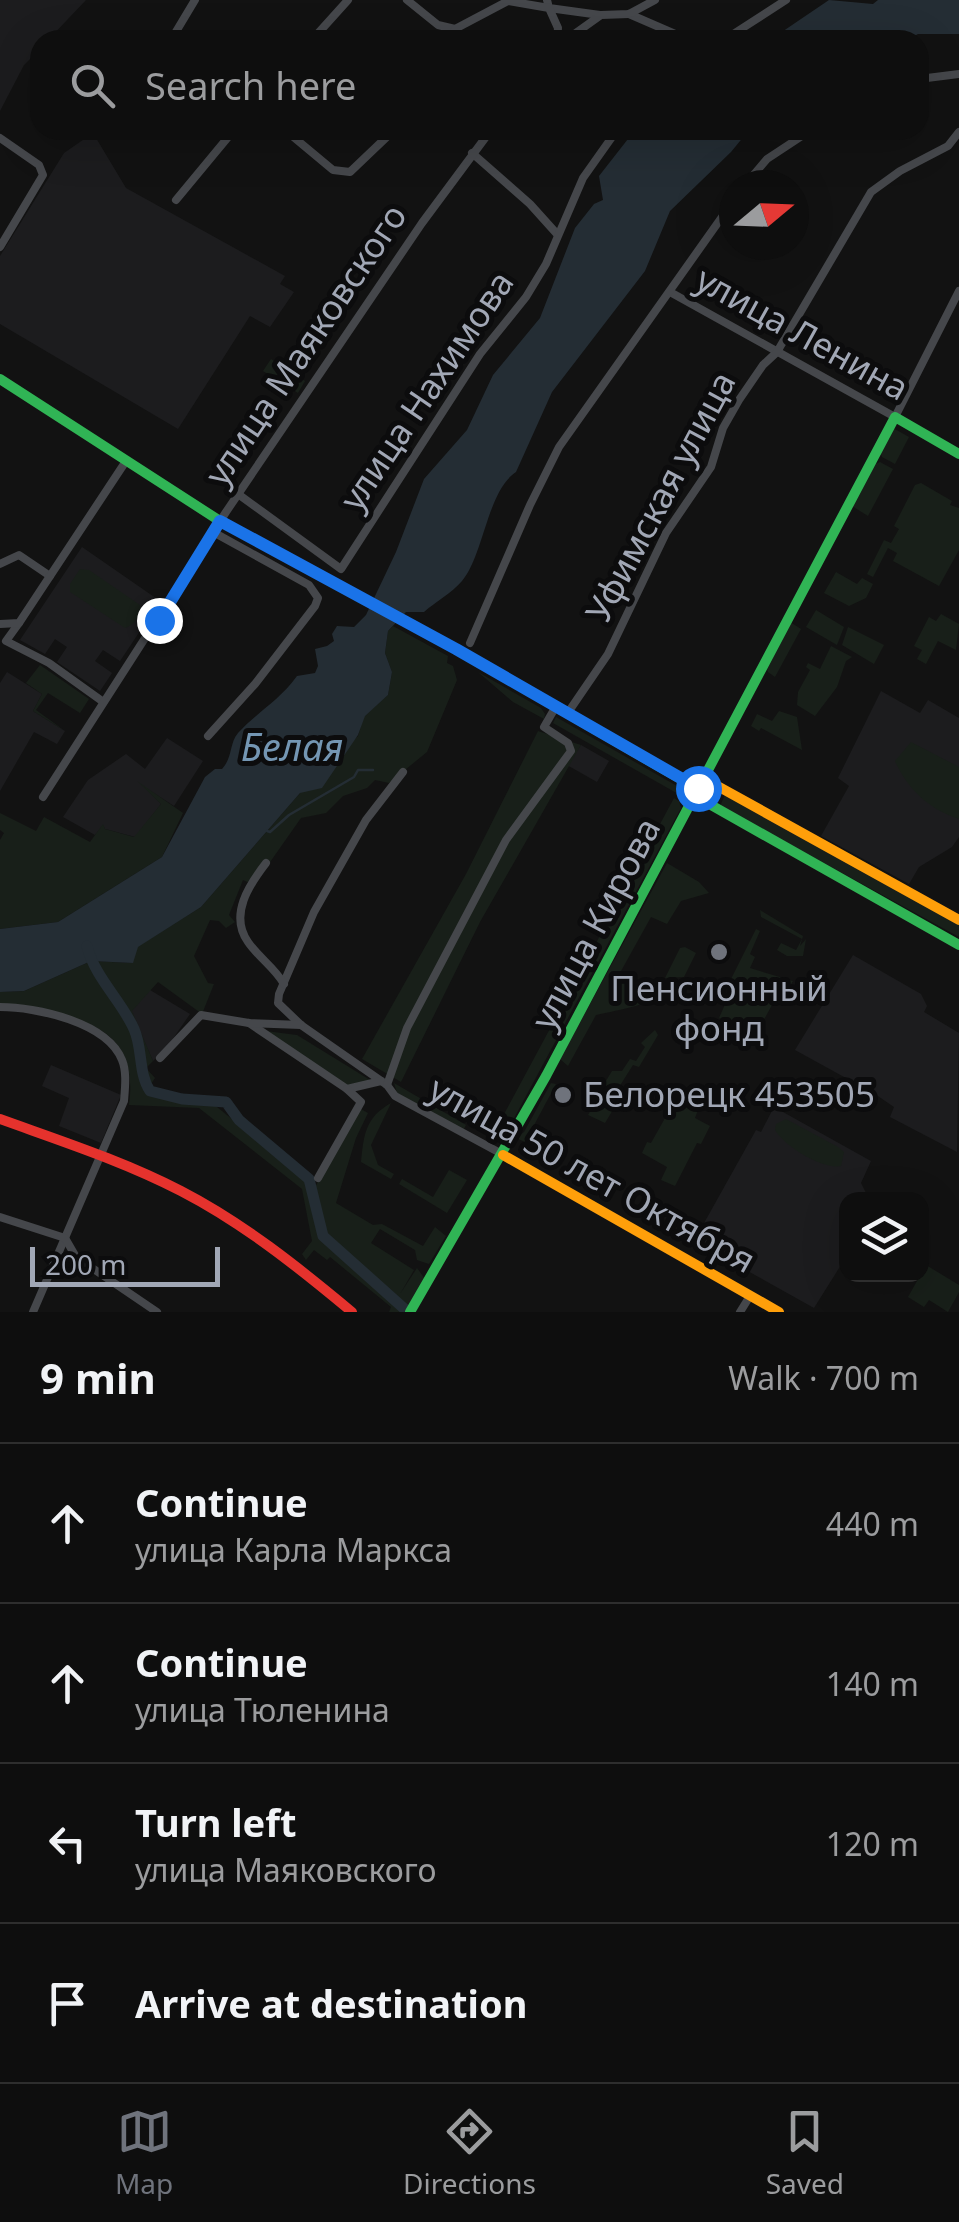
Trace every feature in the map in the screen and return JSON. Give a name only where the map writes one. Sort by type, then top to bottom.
[{"type":"main road","points":[[0,379],[220,521],[699,787],[959,920]]},
{"type":"main road","name":"улица Ленина","points":[[894,417],[959,454]]},
{"type":"main road","name":"улица Кирова","points":[[413,1307],[503,1155],[894,417]]},
{"type":"main road","points":[[699,787],[959,945]]},
{"type":"main road","points":[[0,1119],[159,1180],[234,1221],[352,1312]]},
{"type":"main road","name":"улица 50 лет Октября","points":[[503,1155],[779,1312]]},
{"type":"street","points":[[178,30],[195,0]]},
{"type":"street","points":[[321,30],[348,0]]},
{"type":"street","points":[[407,0],[438,25],[455,29],[508,1],[548,4],[601,16],[629,14],[655,0]]},
{"type":"street","points":[[740,30],[786,0]]},
{"type":"street","points":[[548,4],[558,30]]},
{"type":"street","points":[[629,14],[666,30]]},
{"type":"street","points":[[581,30],[601,16]]},
{"type":"street","points":[[929,78],[959,74]]},
{"type":"street","name":"Уфимская улица","points":[[567,714],[608,654],[666,534],[711,467],[724,428],[739,400],[777,352],[871,192],[900,170],[948,146],[959,132]]},
{"type":"street","points":[[0,138],[39,165],[43,174],[0,247]]},
{"type":"street","points":[[176,200],[226,140]]},
{"type":"street","points":[[297,140],[333,170],[350,172],[384,140]]},
{"type":"street","name":"улица Маяковского","points":[[44,797],[238,494],[483,140]]},
{"type":"street","name":"улица Нахимова","points":[[238,494],[341,569],[480,354],[526,296],[546,264],[584,178],[609,140]]},
{"type":"street","points":[[758,170],[767,159],[796,140]]},
{"type":"street","points":[[472,153],[530,204],[557,234]]},
{"type":"street","points":[[470,644],[559,447],[719,220]]},
{"type":"street","name":"улица Кирова","points":[[894,417],[959,290]]},
{"type":"street","name":"улица Ленина","points":[[670,292],[894,417]]},
{"type":"street","points":[[102,701],[50,663],[6,640],[126,461]]},
{"type":"street","points":[[208,736],[255,684],[318,598],[310,585],[213,532]]},
{"type":"street","points":[[0,564],[19,556],[50,576]]},
{"type":"street","points":[[0,624],[19,623]]},
{"type":"street","points":[[384,1083],[408,1028],[506,840],[571,750],[568,742],[544,726],[555,708]]},
{"type":"street","points":[[266,863],[250,884],[239,912],[242,931],[284,984],[314,912],[366,820],[402,772]]},
{"type":"street","name":"улица 50 лет Октября","points":[[284,984],[278,1003],[300,1025],[384,1083],[395,1096],[503,1155]]},
{"type":"street","points":[[0,1007],[61,1017],[102,1037],[122,1060],[124,1101],[33,1312]]},
{"type":"street","points":[[160,1058],[201,1015],[250,1023],[300,1025]]},
{"type":"street","points":[[250,1023],[362,1102],[318,1178]]},
{"type":"street","name":"улица 50 лет Октября","points":[[348,1090],[384,1083]]},
{"type":"street","points":[[0,1217],[66,1238],[76,1257],[157,1312]]},
{"type":"street","points":[[740,1312],[750,1296]]},
{"type":"shaded area","points":[[0,0],[86,0],[58,30],[30,30],[30,59],[0,111]]},
{"type":"shaded area","points":[[83,140],[97,140],[126,188],[285,276],[280,284],[294,292],[270,327],[250,316],[178,429],[0,324],[0,256],[64,153]]},
{"type":"shaded area","points":[[271,359],[305,381],[298,393],[263,371]]},
{"type":"shaded area","points":[[893,428],[909,437],[895,464],[882,457],[880,451]]},
{"type":"shaded area","points":[[880,462],[893,469],[868,516],[852,506],[875,464]]},
{"type":"shaded area","points":[[921,483],[959,508],[959,550],[939,586],[893,561],[897,553],[888,548],[873,577],[867,574],[884,540],[891,543],[899,529],[894,526],[915,485]]},
{"type":"shaded area","points":[[82,547],[160,601],[120,661],[103,650],[95,661],[112,673],[100,691],[57,662],[67,647],[55,639],[45,654],[20,640]]},
{"type":"shaded area","points":[[80,569],[89,570],[140,605],[134,622],[125,628],[70,592],[70,584]]},
{"type":"shaded area","points":[[836,572],[857,584],[862,578],[873,584],[866,598],[849,606],[824,593]]},
{"type":"shaded area","points":[[816,610],[844,627],[837,645],[806,627]]},
{"type":"shaded area","points":[[941,614],[959,624],[956,650],[938,641],[926,664],[917,659],[922,650],[914,646],[929,617],[936,621]]},
{"type":"shaded area","points":[[790,622],[801,629],[775,677],[766,666]]},
{"type":"shaded area","points":[[393,626],[448,656],[447,663],[453,666],[457,680],[427,752],[389,783],[375,780],[367,788],[343,796],[326,813],[301,818],[254,885],[243,880],[229,915],[235,922],[226,928],[219,921],[210,920],[194,956],[208,983],[214,984],[202,1014],[158,982],[132,1011],[153,1061],[146,1068],[155,1078],[149,1087],[157,1092],[206,1098],[315,1187],[359,1108],[368,1113],[336,1203],[373,1225],[382,1224],[423,1246],[435,1227],[446,1236],[429,1264],[417,1260],[415,1250],[380,1229],[371,1243],[414,1270],[400,1294],[417,1268],[425,1279],[405,1312],[389,1312],[391,1307],[330,1257],[327,1260],[314,1250],[306,1260],[302,1254],[312,1241],[302,1189],[199,1108],[129,1105],[130,1076],[123,1054],[111,1037],[73,1018],[0,1004],[0,992],[24,991],[91,961],[132,963],[137,947],[201,907],[300,793],[358,736],[364,716],[388,695],[392,672],[385,653],[388,631]]},
{"type":"shaded area","points":[[848,627],[884,645],[874,664],[842,645]]},
{"type":"shaded area","points":[[831,646],[852,657],[846,661],[837,687],[815,716],[797,705],[798,692],[810,670],[806,667],[808,663],[820,669]]},
{"type":"shaded area","points":[[40,665],[89,699],[80,713],[48,693],[36,710],[65,731],[33,711],[42,694],[26,683]]},
{"type":"shaded area","points":[[7,672],[42,694],[33,711],[65,731],[57,744],[34,732],[0,791],[0,683]]},
{"type":"shaded area","points":[[478,672],[541,708],[544,719],[513,702]]},
{"type":"shaded area","points":[[881,691],[920,713],[928,700],[959,718],[959,837],[952,847],[919,867],[909,884],[821,836],[849,786],[838,778]]},
{"type":"shaded area","points":[[779,711],[797,717],[802,750],[751,726],[757,714],[772,721]]},
{"type":"shaded area","points":[[556,717],[677,786],[680,795],[553,723]]},
{"type":"shaded area","points":[[538,731],[581,745],[480,922],[401,1082],[362,1059],[466,874]]},
{"type":"shaded area","points":[[167,738],[203,761],[174,806],[143,786],[161,804],[135,837],[105,829],[103,825],[95,835],[63,817],[88,780],[126,754],[145,769]]},
{"type":"shaded area","points":[[911,742],[959,767],[959,819],[921,797],[900,771],[895,761]]},
{"type":"shaded area","points":[[581,745],[609,761],[597,782],[567,765]]},
{"type":"shaded area","points":[[137,781],[183,813],[162,857],[58,922],[0,929],[0,840],[4,833],[0,830],[0,813],[36,831],[44,817],[90,842],[103,824],[105,829],[134,837],[161,804]]},
{"type":"shaded area","points":[[725,795],[959,925],[959,937],[720,806]]},
{"type":"shaded area","points":[[674,798],[681,808],[505,1135],[496,1129]]},
{"type":"shaded area","points":[[667,863],[699,882],[709,893],[681,901],[667,924],[651,917],[621,971],[649,988],[665,984],[645,1002],[596,1015],[568,1066],[560,1059]]},
{"type":"shaded area","points":[[760,910],[803,936],[800,946],[806,939],[803,956],[787,956],[777,950],[781,943],[796,950],[802,939],[761,917]]},
{"type":"shaded area","points":[[756,929],[760,931],[750,954],[755,957],[750,968],[793,981],[790,986],[741,999],[777,996],[755,1036],[719,1018],[735,982],[731,979]]},
{"type":"shaded area","points":[[680,948],[696,953],[684,977],[665,978]]},
{"type":"shaded area","points":[[853,955],[921,994],[927,1006],[924,1012],[959,1033],[957,1152],[890,1117],[894,1107],[795,1050]]},
{"type":"shaded area","points":[[150,990],[190,1014],[153,1061],[131,1011]]},
{"type":"shaded area","points":[[258,1030],[297,1035],[370,1080],[343,1090]]},
{"type":"shaded area","points":[[655,1030],[658,1035],[639,1067],[633,1065],[614,1095],[617,1103],[605,1123],[588,1115],[606,1091],[604,1084],[612,1071],[622,1071],[630,1059],[636,1061],[645,1047],[641,1043]]},
{"type":"shaded area","points":[[51,1065],[121,1095],[101,1143],[59,1126],[69,1098],[42,1086]]},
{"type":"shaded area","points":[[394,1083],[466,1125],[464,1129],[397,1093]]},
{"type":"shaded area","points":[[551,1083],[556,1084],[525,1142],[516,1138],[524,1132]]},
{"type":"shaded area","points":[[681,1101],[698,1110],[695,1118],[710,1126],[675,1186],[661,1180],[667,1167],[642,1153],[669,1111]]},
{"type":"shaded area","points":[[391,1103],[371,1145],[378,1165],[394,1174],[391,1179],[361,1162],[367,1128]]},
{"type":"shaded area","points":[[774,1107],[871,1161],[861,1183],[866,1192],[839,1192],[839,1268],[814,1308],[694,1241],[756,1130],[761,1132]]},
{"type":"shaded area","points":[[786,1119],[844,1152],[841,1166],[815,1161],[787,1143],[775,1130],[776,1124]]},
{"type":"shaded area","points":[[449,1170],[467,1180],[447,1213],[399,1184],[402,1179],[433,1197]]},
{"type":"shaded area","points":[[929,1267],[959,1285],[948,1312],[929,1300],[924,1307],[908,1297],[916,1282],[929,1282]]},
{"type":"water","points":[[829,0],[873,4],[878,0],[959,0],[959,34],[929,34],[929,30],[785,30]]},
{"type":"water","name":"Белая","points":[[627,140],[741,140],[670,211],[645,271],[552,392],[516,472],[498,493],[476,556],[462,581],[424,612],[406,612],[388,631],[385,653],[392,672],[388,695],[365,716],[358,735],[322,788],[300,793],[201,907],[138,947],[133,963],[91,961],[24,991],[0,992],[0,929],[58,922],[162,857],[205,777],[222,769],[238,733],[297,676],[315,673],[315,649],[334,641],[332,634],[337,626],[354,627],[366,615],[424,479],[467,430],[493,375],[540,318],[575,228],[594,204],[603,200],[599,176]]},
{"type":"waterway","points":[[267,831],[354,777],[358,770],[373,770]]},
{"type":"waterway","points":[[87,946],[96,968],[134,1029],[150,1091],[182,1099],[226,1102],[239,1120],[309,1179],[323,1236],[408,1312]]},
{"type":"traffic: fast","points":[[0,379],[220,521],[456,649],[698,789]]},
{"type":"traffic: fast","points":[[410,1312],[546,1076],[895,417],[959,454]]},
{"type":"traffic: fast","points":[[695,796],[959,945]]},
{"type":"traffic: slow","points":[[703,778],[959,920]]},
{"type":"traffic: slow","points":[[503,1155],[779,1312]]},
{"type":"traffic: jam","points":[[0,1119],[114,1161],[204,1204],[270,1247],[352,1312]]},
{"type":"place","name":"Пенсионный фонд","points":[[719,952]]},
{"type":"place","name":"Белорецк 453505","points":[[563,1095]]},
{"type":"route","points":[[159,620],[220,521],[456,649],[698,788]]}]
